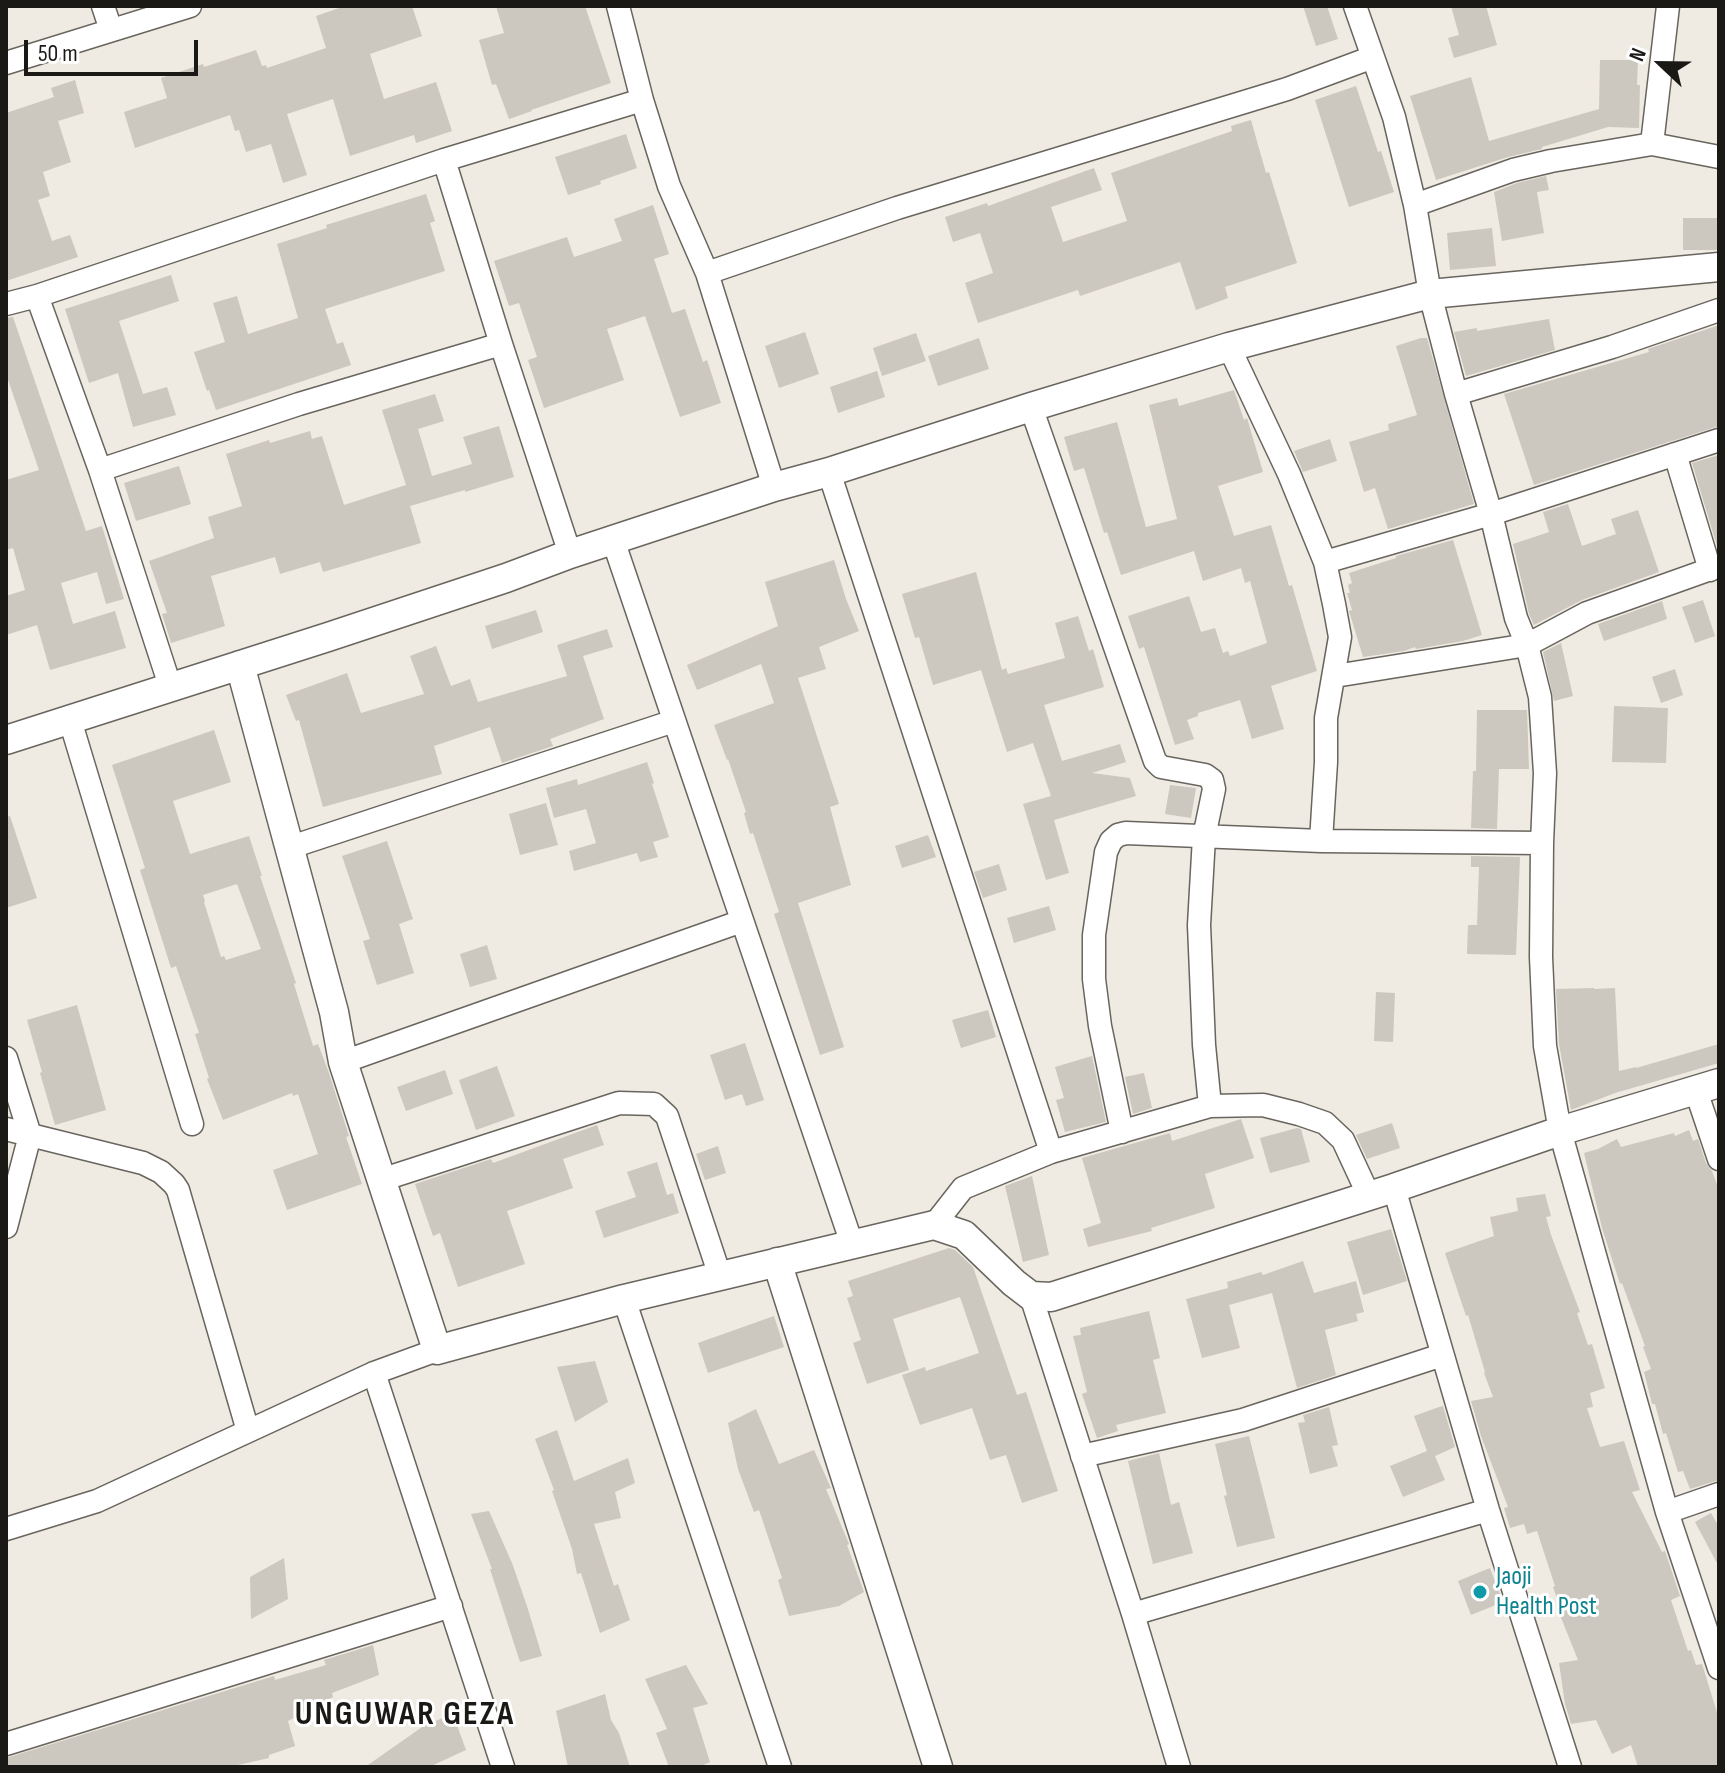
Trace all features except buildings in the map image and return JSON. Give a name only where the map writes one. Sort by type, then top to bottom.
[{"type":"street","points":[[103,6],[111,30]]},
{"type":"street","points":[[6,63],[190,6]]},
{"type":"street","points":[[618,6],[642,100],[669,186],[707,273],[774,487]]},
{"type":"street","points":[[1355,6],[1394,117],[1415,205],[1430,294],[1540,697],[1545,773],[1541,957],[1545,1046],[1560,1131],[1667,1512],[1719,1666]]},
{"type":"street","points":[[1652,144],[1668,6]]},
{"type":"street","points":[[707,273],[897,208],[1287,89],[1373,57]]},
{"type":"street","points":[[6,304],[444,160],[642,100]]},
{"type":"street","points":[[1415,205],[1513,170],[1652,144],[1719,157]]},
{"type":"street","points":[[444,160],[570,554]]},
{"type":"street","points":[[6,740],[171,689],[774,487],[1229,347],[1430,294],[1719,267]]},
{"type":"street","points":[[37,296],[100,470],[171,689]]},
{"type":"street","points":[[1456,394],[1612,347],[1719,310]]},
{"type":"street","points":[[100,470],[299,404],[501,344]]},
{"type":"street","points":[[1229,347],[1289,474],[1325,562],[1340,637],[1326,718],[1321,841]]},
{"type":"street","points":[[1031,407],[1155,761],[1161,767],[1205,775],[1212,780],[1214,789],[1204,837],[1199,925],[1210,1106]]},
{"type":"street","points":[[1325,562],[1491,514],[1719,440]]},
{"type":"street","points":[[1335,676],[1527,645],[1587,613],[1714,568],[1675,454]]},
{"type":"street","points":[[829,472],[1051,1152]]},
{"type":"street","points":[[613,540],[852,1244]]},
{"type":"street","points":[[240,665],[334,1012],[343,1062],[437,1350]]},
{"type":"street","points":[[70,720],[192,1124]]},
{"type":"street","points":[[288,848],[674,721]]},
{"type":"street","points":[[1122,1132],[1100,1026],[1094,979],[1094,935],[1106,852],[1118,835],[1542,843]]},
{"type":"street","points":[[343,1062],[742,921]]},
{"type":"street","points":[[6,1058],[30,1135],[6,1227]]},
{"type":"street","points":[[6,1529],[97,1501],[374,1373],[437,1350],[624,1299],[934,1225],[964,1235],[1031,1296],[1051,1297],[1381,1192],[1560,1131],[1707,1087],[1719,1159]]},
{"type":"street","points":[[381,1180],[619,1103],[654,1104],[667,1116],[720,1276]]},
{"type":"street","points":[[934,1225],[963,1188],[1051,1152],[1210,1106],[1263,1105],[1325,1123],[1343,1140],[1381,1192],[1442,1355],[1570,1767]]},
{"type":"street","points":[[6,1129],[143,1163],[161,1172],[174,1184],[248,1431]]},
{"type":"street","points":[[777,1262],[938,1767]]},
{"type":"street","points":[[1031,1296],[1179,1767]]},
{"type":"street","points":[[624,1299],[780,1767]]},
{"type":"street","points":[[1082,1456],[1243,1420],[1442,1355]]},
{"type":"street","points":[[374,1373],[503,1767]]},
{"type":"street","points":[[1667,1512],[1719,1494]]},
{"type":"street","points":[[1133,1614],[1488,1510]]},
{"type":"street","points":[[6,1744],[451,1606]]},
{"type":"place","name":"Jaoji Health Post","points":[[1480,1592]]},
{"type":"district","name":"UNGUWAR GEZA","points":[[405,1715]]}]
